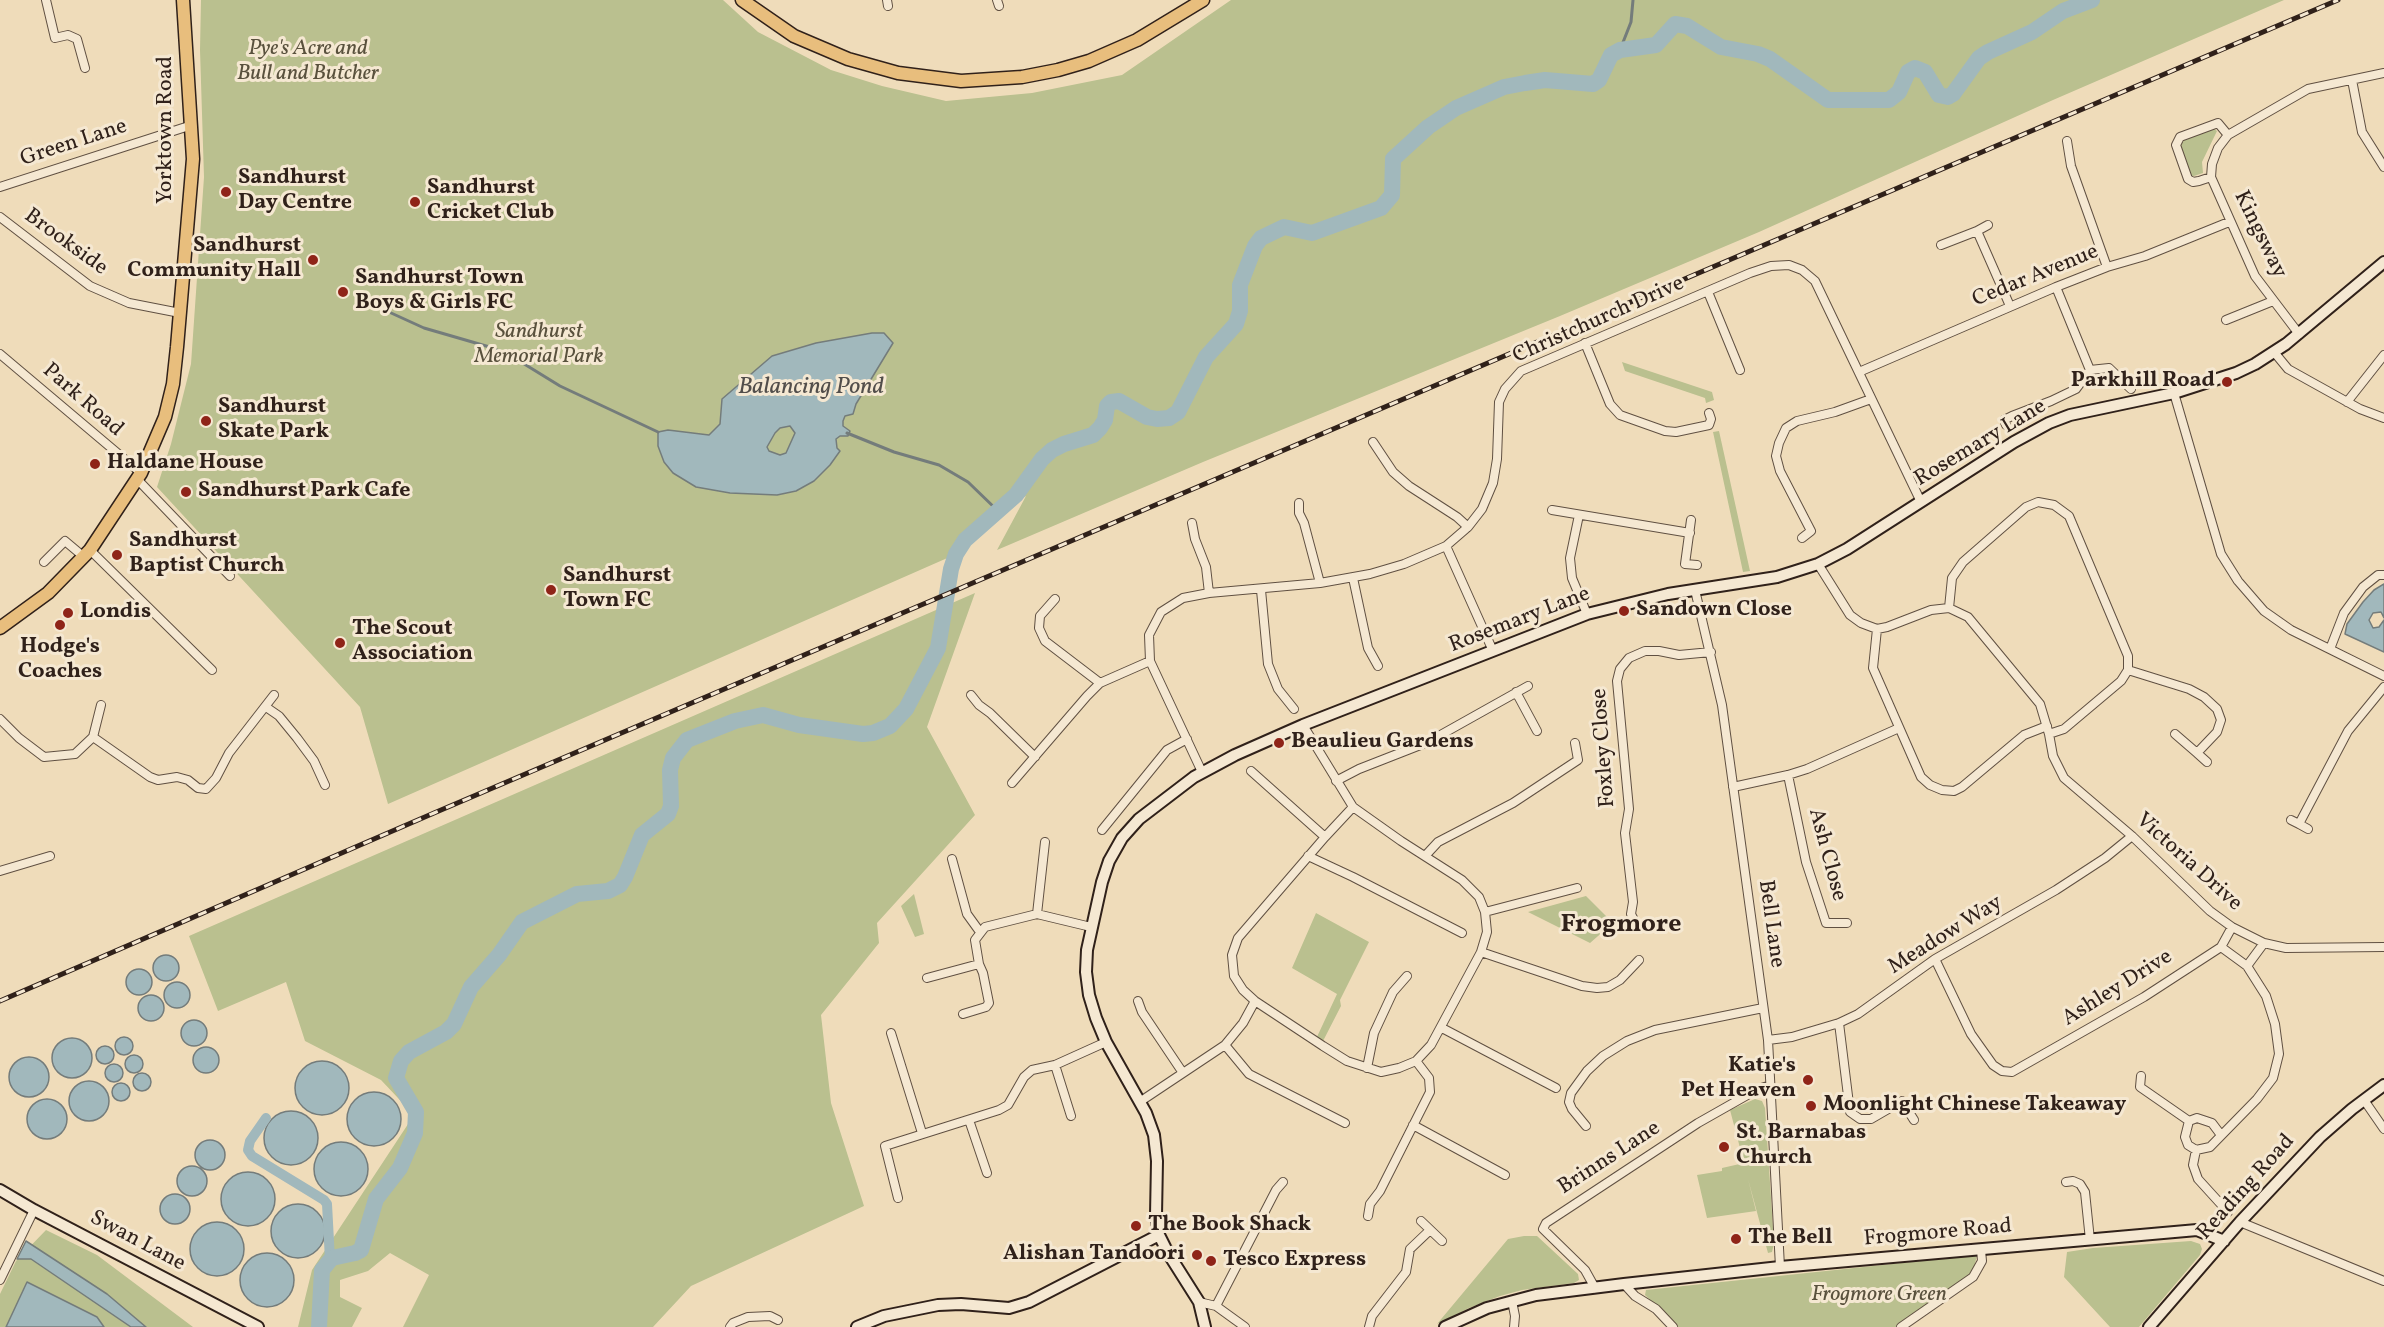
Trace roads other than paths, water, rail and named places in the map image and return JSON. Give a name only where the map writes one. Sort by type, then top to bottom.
[{"type":"main road","name":"Yorktown Road","points":[[0,628],[48,593],[87,554],[139,476],[152,450],[169,402],[173,384],[193,159],[183,0]]},
{"type":"main road","points":[[742,0],[794,36],[840,56],[898,73],[961,81],[1022,77],[1089,61],[1137,40],[1203,0]]},
{"type":"street","points":[[46,0],[55,38],[68,35],[77,39],[85,68]]},
{"type":"street","points":[[2228,135],[2308,89],[2384,73]]},
{"type":"street","points":[[2352,80],[2362,132],[2384,167]]},
{"type":"street","name":"Kingsway","points":[[2211,177],[2193,182],[2188,179],[2176,145],[2180,137],[2218,123],[2228,135],[2218,148],[2212,164],[2211,177],[2229,222],[2255,276],[2299,334]]},
{"type":"street","name":"Green Lane","points":[[0,187],[192,125]]},
{"type":"street","points":[[2067,141],[2072,166],[2107,267]]},
{"type":"street","name":"Brookside","points":[[0,217],[96,289],[129,303],[180,313]]},
{"type":"street","name":"Cedar Avenue","points":[[1859,372],[2056,287],[2107,267],[2145,256],[2229,222]]},
{"type":"street","points":[[1941,245],[1988,225]]},
{"type":"street","points":[[1977,231],[2010,306]]},
{"type":"street","name":"Rosemary Lane","points":[[1205,1327],[1199,1302],[1159,1235],[1156,1215],[1157,1161],[1154,1135],[1141,1101],[1106,1042],[1089,995],[1087,961],[1091,927],[1109,861],[1122,838],[1139,819],[1166,796],[1228,758],[1303,725],[1587,614],[1668,594],[1777,577],[1818,564],[1846,549],[2014,442],[2058,419],[2174,393],[2236,372],[2274,352],[2299,334],[2384,262]]},
{"type":"street","name":"Christchurch Drive","points":[[1202,772],[1150,661],[1149,635],[1161,612],[1183,598],[1209,592],[1261,590],[1353,578],[1404,564],[1446,546],[1468,527],[1482,509],[1493,483],[1497,459],[1497,413],[1505,389],[1521,371],[1771,266],[1789,265],[1802,270],[1815,281],[1921,502]]},
{"type":"street","points":[[2056,287],[2090,370]]},
{"type":"street","points":[[1708,292],[1740,370]]},
{"type":"street","points":[[2226,320],[2273,300]]},
{"type":"street","points":[[1585,343],[1610,404],[1620,415],[1665,431],[1676,432],[1709,425],[1711,419],[1709,413]]},
{"type":"street","points":[[2274,352],[2288,369],[2347,402],[2384,418]]},
{"type":"street","name":"Park Road","points":[[0,354],[139,476],[230,576]]},
{"type":"street","points":[[2347,402],[2384,355]]},
{"type":"street","points":[[2006,425],[2004,420],[2076,389],[2090,370],[2109,368],[2131,389]]},
{"type":"street","points":[[2174,393],[2221,554],[2238,581],[2264,611],[2291,630],[2384,676]]},
{"type":"street","points":[[1802,538],[1811,531],[1780,471],[1776,456],[1786,428],[1797,421],[1834,412],[1871,399]]},
{"type":"street","points":[[1373,442],[1393,472],[1408,486],[1458,517],[1468,527]]},
{"type":"street","points":[[1818,564],[1850,615],[1861,623],[1877,628],[1887,627],[1931,610],[1949,608],[1952,578],[1963,561],[2026,507],[2038,502],[2054,505],[2069,516],[2128,656],[2128,670],[2121,681],[2064,729],[2024,735],[1962,787],[1954,791],[1942,790],[1930,785],[1921,777],[1873,668],[1877,628]]},
{"type":"street","points":[[1299,503],[1299,513],[1320,583]]},
{"type":"street","points":[[1552,510],[1690,533]]},
{"type":"street","points":[[1579,515],[1570,558],[1572,578],[1587,614]]},
{"type":"street","points":[[1691,520],[1685,564],[1696,566]]},
{"type":"street","points":[[1192,523],[1195,539],[1206,567],[1209,592]]},
{"type":"street","points":[[44,562],[65,541],[87,554],[212,670]]},
{"type":"street","points":[[1446,546],[1493,651]]},
{"type":"street","points":[[2330,649],[2344,613],[2363,587],[2378,575],[2384,575]]},
{"type":"street","points":[[1353,578],[1368,648],[1378,666]]},
{"type":"street","points":[[1261,590],[1268,664],[1278,689],[1294,709]]},
{"type":"street","name":"Bell Lane","points":[[1695,590],[1722,705],[1768,1040],[1770,1112],[1780,1267]]},
{"type":"street","points":[[1055,599],[1040,616],[1039,628],[1045,641],[1100,683]]},
{"type":"street","name":"Victoria Drive","points":[[1949,608],[1968,617],[2040,704],[2053,756],[2064,778],[2132,837],[2210,911],[2232,927],[2264,943],[2286,948],[2310,950],[2384,948]]},
{"type":"street","name":"Foxley Close","points":[[1635,922],[1631,914],[1633,903],[1625,833],[1629,809],[1617,681],[1620,669],[1629,658],[1645,651],[1679,655],[1711,652]]},
{"type":"street","points":[[1012,783],[1100,683],[1150,661]]},
{"type":"street","points":[[2128,670],[2189,689],[2204,697],[2217,709],[2221,720],[2217,732],[2197,753]]},
{"type":"street","points":[[1336,781],[1359,769],[1428,742],[1528,686]]},
{"type":"street","points":[[2299,824],[2348,731],[2384,687]]},
{"type":"street","points":[[1516,692],[1537,731]]},
{"type":"street","points":[[971,694],[979,705],[1035,757]]},
{"type":"street","points":[[93,736],[150,777],[158,780],[177,777],[188,780],[198,788],[206,789],[216,778],[229,753],[274,695]]},
{"type":"street","points":[[0,719],[19,738],[44,757],[75,754],[93,736],[101,705]]},
{"type":"street","points":[[266,707],[279,716],[297,738],[314,761],[325,785]]},
{"type":"street","points":[[1303,725],[1353,807],[1471,887],[1479,897],[1485,912],[1487,932],[1481,952],[1431,1045],[1416,1061],[1381,1072],[1347,1061],[1255,1001],[1243,990],[1234,976],[1232,955],[1238,938],[1353,807]]},
{"type":"street","points":[[1733,787],[1788,776],[1899,728]]},
{"type":"street","points":[[2175,734],[2207,762]]},
{"type":"street","points":[[1102,830],[1167,750],[1187,739]]},
{"type":"street","points":[[1425,856],[1438,842],[1514,803],[1578,760],[1575,743]]},
{"type":"street","points":[[1251,771],[1325,837]]},
{"type":"street","name":"Ash Close","points":[[1788,776],[1806,861],[1826,923],[1846,922]]},
{"type":"street","points":[[2291,820],[2308,829]]},
{"type":"street","name":"Meadow Way","points":[[1768,1040],[1792,1037],[1839,1023],[1858,1014],[1935,959],[2056,890],[2132,837]]},
{"type":"street","points":[[1037,914],[1045,842]]},
{"type":"street","points":[[0,871],[50,856]]},
{"type":"street","points":[[1308,856],[1462,933]]},
{"type":"street","points":[[952,859],[967,914],[980,932]]},
{"type":"street","points":[[1485,912],[1577,888]]},
{"type":"street","points":[[963,1014],[986,1007],[989,1003],[975,940],[985,927],[1037,914],[1091,927]]},
{"type":"street","name":"Ashley Drive","points":[[1935,959],[1971,1034],[1993,1065],[2002,1071],[2012,1072],[2144,997],[2221,947],[2232,927]]},
{"type":"street","points":[[2247,966],[2264,943]]},
{"type":"street","points":[[2196,1150],[2210,1147],[2257,1099],[2273,1078],[2278,1054],[2275,1024],[2266,996],[2247,966],[2221,947]]},
{"type":"street","points":[[1481,952],[1582,986],[1597,988],[1608,987],[1639,960]]},
{"type":"street","points":[[927,978],[979,964]]},
{"type":"street","points":[[1367,1068],[1374,1033],[1393,992],[1407,976]]},
{"type":"street","points":[[1138,1001],[1142,1012],[1151,1022],[1183,1073]]},
{"type":"street","points":[[1141,1101],[1225,1045],[1255,1001]]},
{"type":"street","points":[[1586,1126],[1572,1109],[1569,1102],[1571,1093],[1587,1071],[1603,1056],[1627,1041],[1655,1030],[1763,1008]]},
{"type":"street","points":[[1839,1023],[1850,1112],[1860,1119],[1870,1119],[1902,1101],[1914,1120]]},
{"type":"street","points":[[1442,1028],[1556,1088]]},
{"type":"street","points":[[891,1034],[922,1134]]},
{"type":"street","points":[[898,1198],[885,1146],[999,1110],[1008,1105],[1024,1077],[1032,1070],[1055,1065],[1106,1042]]},
{"type":"street","points":[[1225,1045],[1249,1074],[1345,1124]]},
{"type":"street","points":[[1368,1216],[1370,1204],[1380,1191],[1430,1092],[1429,1078],[1416,1061]]},
{"type":"street","points":[[1055,1065],[1071,1116]]},
{"type":"street","points":[[2141,1076],[2140,1087],[2189,1121]]},
{"type":"street","name":"Brinns Lane","points":[[1595,1288],[1586,1270],[1543,1229],[1546,1223],[1698,1123],[1758,1089],[1771,1085]]},
{"type":"street","name":"Reading Road","points":[[2149,1327],[2240,1222],[2320,1137],[2384,1085]]},
{"type":"street","points":[[2364,1100],[2384,1129]]},
{"type":"street","points":[[2189,1121],[2197,1118],[2205,1119],[2221,1135]]},
{"type":"street","points":[[969,1120],[987,1173]]},
{"type":"street","points":[[2189,1121],[2186,1140],[2196,1150]]},
{"type":"street","points":[[1413,1125],[1505,1175]]},
{"type":"street","points":[[2196,1150],[2193,1165],[2198,1179],[2228,1212]]},
{"type":"street","points":[[2066,1182],[2073,1181],[2080,1184],[2085,1192],[2090,1240]]},
{"type":"street","points":[[1216,1306],[1276,1190],[1283,1182]]},
{"type":"street","name":"Swan Lane","points":[[0,1190],[258,1327]]},
{"type":"street","points":[[0,1280],[34,1210]]},
{"type":"street","points":[[1421,1221],[1442,1241]]},
{"type":"street","points":[[2240,1222],[2384,1281]]},
{"type":"street","points":[[1369,1327],[1372,1316],[1406,1272],[1410,1250],[1430,1230]]},
{"type":"street","name":"Frogmore Road","points":[[1445,1327],[1487,1308],[1512,1300],[1624,1284],[1780,1267],[2197,1230],[2224,1241]]},
{"type":"street","points":[[856,1327],[884,1316],[938,1305],[961,1304],[1009,1308],[1029,1302],[1159,1235]]},
{"type":"street","points":[[1901,1327],[1973,1277],[1982,1261],[1981,1250]]},
{"type":"street","points":[[1624,1284],[1635,1296],[1656,1309],[1673,1327]]},
{"type":"street","points":[[1512,1300],[1515,1316],[1514,1327]]},
{"type":"street","points":[[1199,1302],[1216,1306],[1245,1327]]},
{"type":"street","points":[[730,1327],[733,1323],[748,1317],[770,1316],[778,1320]]},
{"type":"water","name":"Balancing Pond","points":[[884,333],[893,343],[856,404],[853,414],[845,416],[843,426],[850,431],[848,436],[840,436],[836,439],[837,448],[840,451],[814,481],[796,491],[777,495],[730,493],[696,487],[673,473],[664,462],[658,446],[658,432],[668,430],[709,435],[720,424],[722,399],[772,356],[816,343]],"holes":[[[790,426],[795,433],[786,453],[780,455],[769,451],[767,447],[780,428]]]},
{"type":"water","points":[[2384,584],[2384,618],[2381,612],[2373,613],[2369,620],[2373,628],[2379,627],[2384,620],[2384,652],[2345,634],[2347,624],[2363,602],[2374,590]]},
{"type":"water","points":[[166,955],[175,959],[179,968],[175,977],[166,981],[157,977],[153,968],[157,959]]},
{"type":"water","points":[[139,969],[148,973],[152,982],[148,991],[139,995],[130,991],[126,982],[130,973]]},
{"type":"water","points":[[177,982],[186,986],[190,995],[186,1004],[177,1008],[168,1004],[164,995],[168,986]]},
{"type":"water","points":[[151,995],[160,999],[164,1008],[160,1017],[151,1021],[142,1017],[138,1008],[142,999]]},
{"type":"water","points":[[194,1020],[203,1024],[207,1033],[203,1042],[194,1046],[185,1042],[181,1033],[185,1024]]},
{"type":"water","points":[[124,1037],[130,1040],[133,1046],[130,1052],[124,1055],[118,1052],[115,1046],[118,1040]]},
{"type":"water","points":[[72,1038],[80,1039],[86,1044],[91,1050],[91,1066],[86,1072],[80,1077],[72,1078],[64,1077],[58,1072],[53,1066],[52,1058],[53,1050],[58,1044],[64,1039]]},
{"type":"water","points":[[105,1046],[111,1049],[114,1055],[111,1061],[105,1064],[99,1061],[96,1055],[99,1049]]},
{"type":"water","points":[[206,1047],[215,1051],[219,1060],[215,1069],[206,1073],[197,1069],[193,1060],[197,1051]]},
{"type":"water","points":[[134,1055],[140,1058],[143,1064],[140,1070],[134,1073],[128,1070],[125,1064],[128,1058]]},
{"type":"water","points":[[29,1057],[37,1058],[43,1063],[48,1069],[48,1085],[43,1091],[37,1096],[29,1097],[21,1096],[15,1091],[10,1085],[9,1077],[10,1069],[15,1063],[21,1058]]},
{"type":"water","points":[[317,1061],[327,1061],[341,1069],[347,1078],[349,1088],[347,1098],[341,1107],[327,1115],[317,1115],[300,1103],[295,1093],[295,1083],[307,1066]]},
{"type":"water","points":[[114,1064],[120,1067],[123,1073],[120,1079],[114,1082],[108,1079],[105,1073],[108,1067]]},
{"type":"water","points":[[142,1073],[148,1076],[151,1082],[148,1088],[142,1091],[136,1088],[133,1082],[136,1076]]},
{"type":"water","points":[[89,1081],[97,1082],[103,1087],[108,1093],[108,1109],[103,1115],[97,1120],[89,1121],[81,1120],[75,1115],[70,1109],[69,1101],[70,1093],[75,1087],[81,1082]]},
{"type":"water","points":[[121,1083],[127,1086],[130,1092],[127,1098],[121,1101],[115,1098],[112,1092],[115,1086]]},
{"type":"water","points":[[369,1092],[379,1092],[393,1100],[399,1109],[401,1119],[399,1129],[393,1138],[379,1146],[369,1146],[352,1134],[347,1124],[347,1114],[359,1097]]},
{"type":"water","points":[[47,1099],[55,1100],[61,1105],[66,1111],[66,1127],[61,1133],[55,1138],[47,1139],[39,1138],[33,1133],[28,1127],[27,1119],[28,1111],[33,1105],[39,1100]]},
{"type":"water","points":[[286,1111],[296,1111],[306,1115],[314,1123],[318,1138],[314,1153],[306,1161],[296,1165],[286,1165],[276,1161],[268,1153],[264,1143],[264,1133],[268,1123],[276,1115]]},
{"type":"water","points":[[210,1140],[220,1145],[225,1155],[220,1165],[210,1170],[200,1165],[195,1155],[200,1145]]},
{"type":"water","points":[[336,1142],[346,1142],[360,1150],[366,1159],[368,1169],[366,1179],[360,1188],[346,1196],[336,1196],[319,1184],[314,1174],[314,1164],[326,1147]]},
{"type":"water","points":[[192,1166],[202,1171],[207,1181],[202,1191],[192,1196],[182,1191],[177,1181],[182,1171]]},
{"type":"water","points":[[243,1172],[253,1172],[267,1180],[273,1189],[275,1199],[273,1209],[267,1218],[253,1226],[243,1226],[226,1214],[221,1204],[221,1194],[233,1177]]},
{"type":"water","points":[[175,1194],[185,1199],[190,1209],[185,1219],[175,1224],[165,1219],[160,1209],[165,1199]]},
{"type":"water","points":[[293,1204],[303,1204],[317,1212],[323,1221],[325,1231],[323,1241],[317,1250],[303,1258],[293,1258],[276,1246],[271,1236],[271,1226],[283,1209]]},
{"type":"water","points":[[212,1222],[222,1222],[236,1230],[242,1239],[244,1249],[242,1259],[236,1268],[222,1276],[212,1276],[195,1264],[190,1254],[190,1244],[202,1227]]},
{"type":"water","points":[[26,1241],[107,1294],[146,1327],[131,1327],[31,1259],[17,1259]]},
{"type":"water","points":[[262,1253],[272,1253],[286,1261],[292,1270],[294,1280],[292,1290],[286,1299],[272,1307],[262,1307],[245,1295],[240,1285],[240,1275],[252,1258]]},
{"type":"water","points":[[27,1282],[97,1317],[104,1327],[6,1327]]},
{"type":"waterway","points":[[1620,50],[1631,22],[1633,0]]},
{"type":"waterway","points":[[319,1327],[322,1270],[332,1258],[361,1250],[376,1199],[400,1168],[415,1133],[416,1112],[396,1078],[401,1061],[409,1052],[446,1032],[454,1024],[471,987],[499,955],[522,922],[577,894],[608,891],[620,885],[642,835],[668,814],[671,806],[670,770],[673,758],[687,740],[735,721],[763,715],[799,725],[863,734],[873,733],[890,726],[906,709],[938,648],[951,569],[956,554],[965,540],[1016,495],[1042,459],[1052,450],[1093,435],[1105,420],[1107,406],[1111,402],[1119,401],[1147,417],[1157,419],[1169,418],[1178,412],[1206,357],[1236,324],[1240,311],[1240,285],[1255,246],[1261,238],[1284,227],[1312,233],[1381,208],[1392,195],[1393,159],[1428,127],[1456,108],[1504,87],[1525,83],[1545,80],[1593,84],[1599,80],[1611,55],[1620,50],[1656,45],[1675,24],[1687,26],[1721,47],[1758,54],[1770,59],[1828,100],[1889,100],[1899,92],[1908,72],[1915,68],[1925,72],[1939,95],[1948,97],[1953,94],[1979,58],[2032,32],[2063,11],[2092,0]]},
{"type":"waterway","points":[[378,307],[424,328],[493,348],[560,386],[658,432]]},
{"type":"waterway","points":[[847,433],[894,452],[939,465],[968,482],[998,511]]},
{"type":"waterway","points":[[266,1118],[250,1141],[248,1150],[252,1156],[327,1204],[330,1260]]},
{"type":"railway","points":[[0,1001],[434,813],[2338,0]]},
{"type":"place","name":"Sandhurst Day Centre","points":[[226,192]]},
{"type":"place","name":"Sandhurst Cricket Club","points":[[415,202]]},
{"type":"place","name":"Sandhurst Community Hall","points":[[313,260]]},
{"type":"place","name":"Sandhurst Town Boys & Girls FC","points":[[343,292]]},
{"type":"place","name":"Parkhill Road","points":[[2227,382]]},
{"type":"place","name":"Sandhurst Skate Park","points":[[206,421]]},
{"type":"place","name":"Haldane House","points":[[95,464]]},
{"type":"place","name":"Sandhurst Park Cafe","points":[[186,492]]},
{"type":"place","name":"Sandhurst Baptist Church","points":[[117,555]]},
{"type":"place","name":"Sandhurst Town FC","points":[[551,590]]},
{"type":"place","name":"Sandown Close","points":[[1624,611]]},
{"type":"place","name":"Londis","points":[[68,613]]},
{"type":"place","name":"Hodge's Coaches","points":[[60,625]]},
{"type":"place","name":"The Scout Association","points":[[340,643]]},
{"type":"place","name":"Beaulieu Gardens","points":[[1279,743]]},
{"type":"place","name":"Katie's Pet Heaven","points":[[1808,1080]]},
{"type":"place","name":"Moonlight Chinese Takeaway","points":[[1811,1106]]},
{"type":"place","name":"St. Barnabas Church","points":[[1724,1147]]},
{"type":"place","name":"The Book Shack","points":[[1136,1226]]},
{"type":"place","name":"The Bell","points":[[1736,1239]]},
{"type":"place","name":"Alishan Tandoori","points":[[1197,1255]]},
{"type":"place","name":"Tesco Express","points":[[1211,1261]]},
{"type":"district","name":"Frogmore","points":[[1621,926]]},
{"type":"park label","name":"Pye's Acre and Bull and Butcher","points":[[308,62]]},
{"type":"park label","name":"Sandhurst Memorial Park","points":[[539,346]]},
{"type":"park label","name":"Frogmore Green","points":[[1879,1296]]}]
